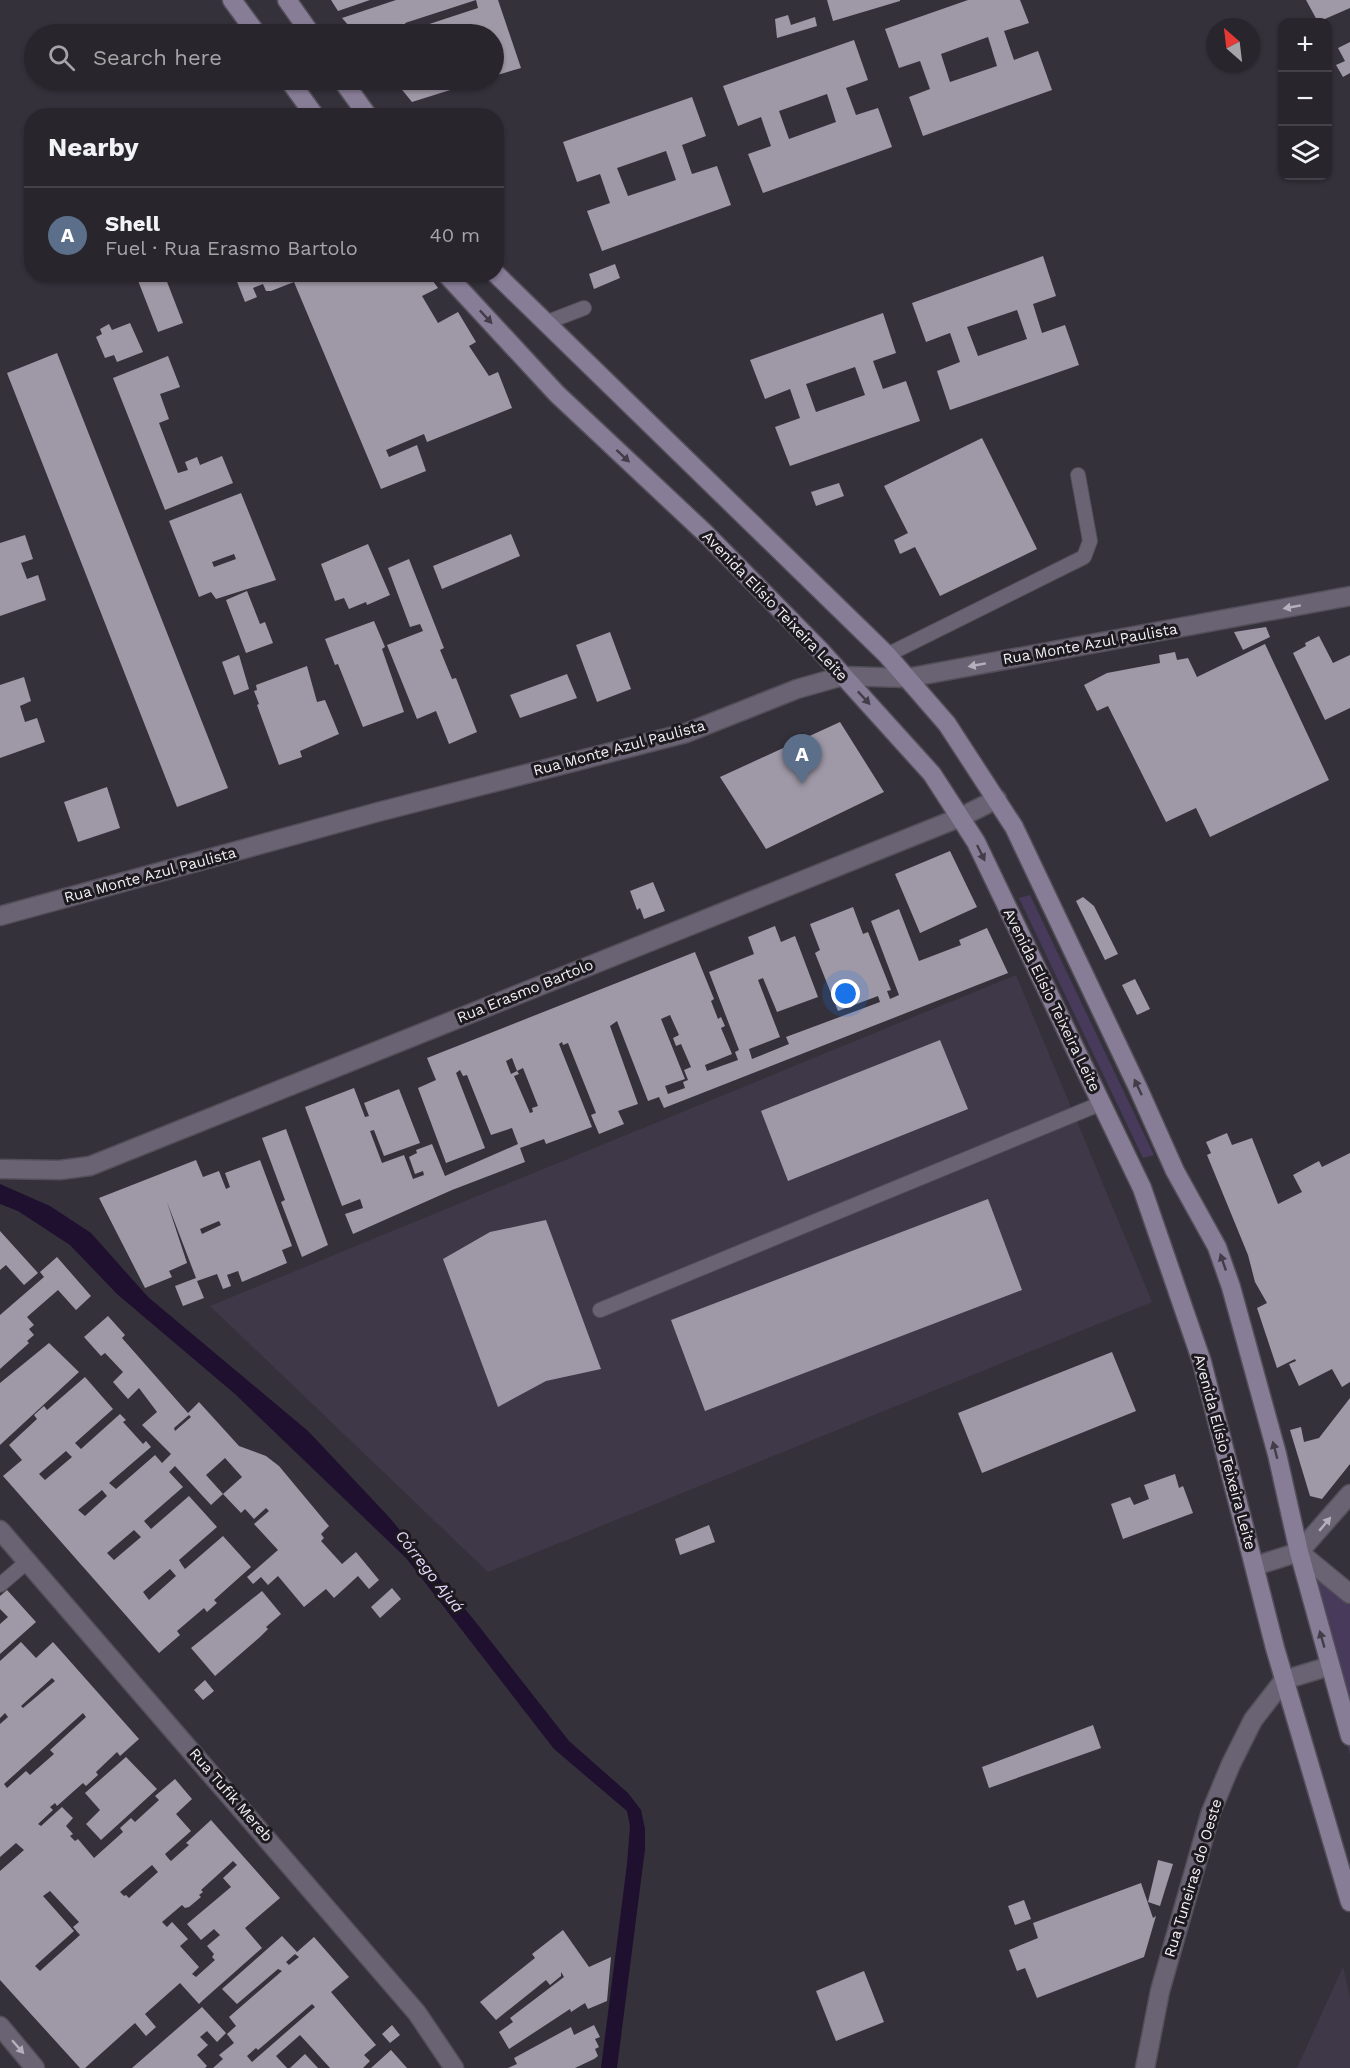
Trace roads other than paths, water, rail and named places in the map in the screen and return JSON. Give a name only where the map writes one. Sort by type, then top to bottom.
[{"type":"main road","points":[[232,0],[250,24]]},
{"type":"main road","points":[[287,0],[304,24]]},
{"type":"main road","points":[[296,90],[309,108]]},
{"type":"main road","points":[[349,90],[362,108]]},
{"type":"main road","name":"Avenida Elísio Teixeira Leite","points":[[453,282],[557,394],[705,533],[843,676],[932,774],[976,842],[1142,1188],[1202,1362],[1284,1680],[1350,1902]]},
{"type":"main road","points":[[504,282],[887,655],[947,724],[997,799],[1034,869],[1138,1088],[1175,1172],[1217,1247],[1232,1287],[1277,1454],[1299,1552],[1350,1736]]},
{"type":"street","name":"Rua Monte Azul Paulista","points":[[0,916],[378,812],[686,733],[797,689],[843,676],[907,678],[1350,596]]},
{"type":"street","name":"Rua Erasmo Bartolo","points":[[0,1169],[60,1170],[90,1166],[961,817],[997,799]]},
{"type":"street","points":[[1256,1566],[1299,1552],[1350,1494]]},
{"type":"street","name":"Rua Tufik Mereb","points":[[0,1530],[417,2013],[454,2068]]},
{"type":"street","points":[[1299,1552],[1350,1594]]},
{"type":"street","points":[[1284,1680],[1330,1666]]},
{"type":"street","name":"Rua Tuneiras do Oeste","points":[[1145,2068],[1160,1991],[1211,1812],[1253,1720],[1284,1680]]},
{"type":"street","points":[[0,2026],[35,2068]]},
{"type":"lane","points":[[545,323],[584,308]]},
{"type":"lane","points":[[887,655],[1084,557],[1090,541],[1078,475]]},
{"type":"lane","points":[[600,1310],[1102,1103]]},
{"type":"lane","points":[[0,1584],[28,1561]]},
{"type":"water","name":"Córrego Ajuá","points":[[0,1184],[50,1206],[91,1233],[148,1297],[308,1431],[389,1517],[569,1741],[628,1793],[641,1810],[645,1829],[645,1849],[617,2068],[601,2068],[627,1864],[630,1826],[627,1811],[554,1749],[406,1558],[235,1394],[117,1294],[70,1245],[18,1211],[0,1204]]},
{"type":"place","name":"Shell","points":[[802,784]]}]
